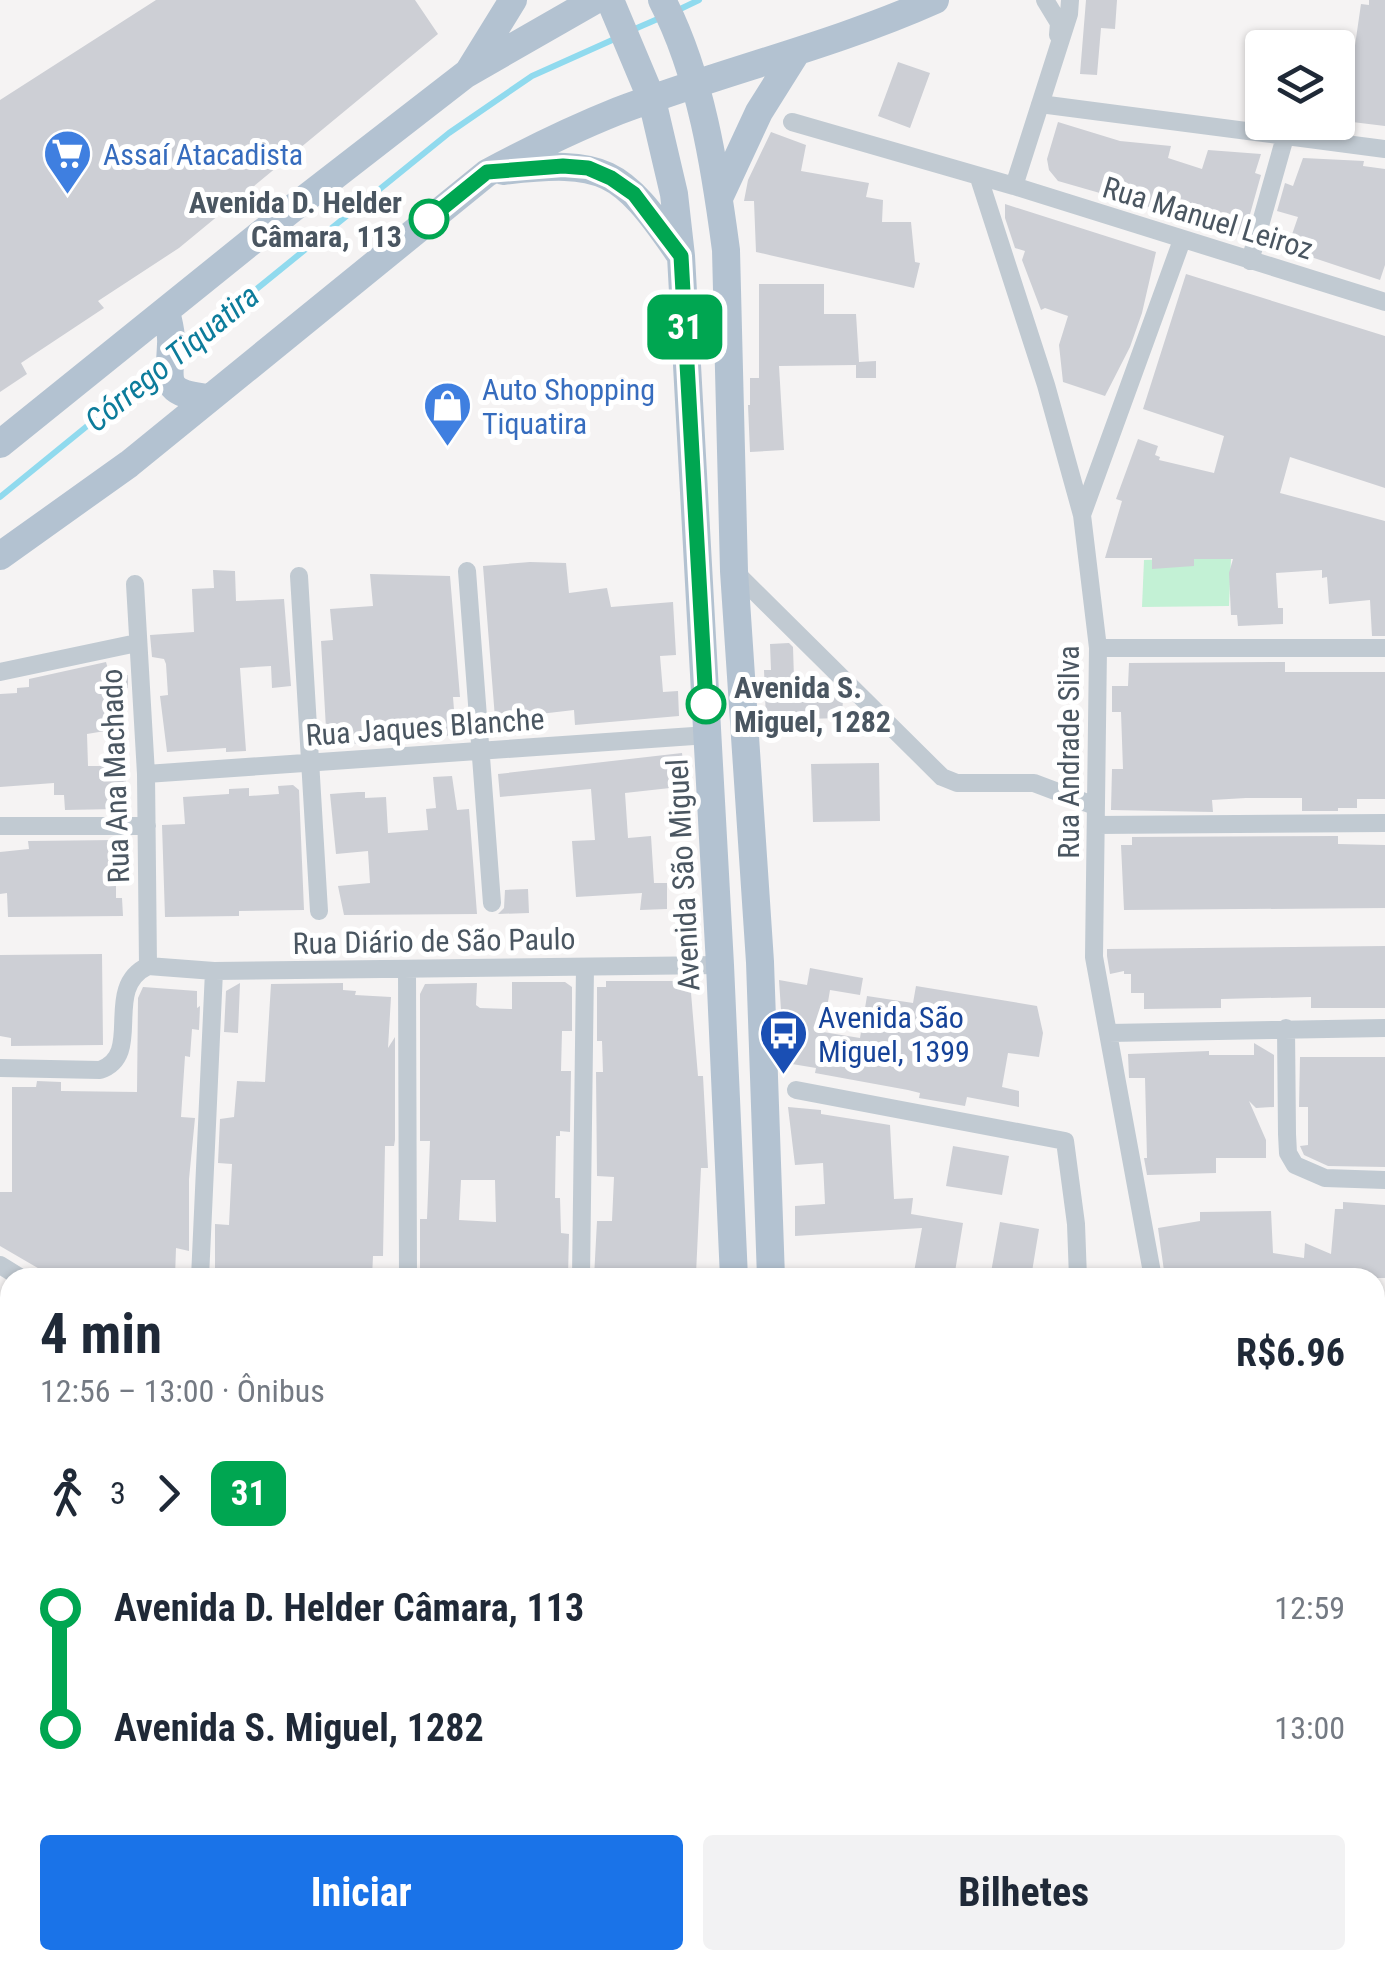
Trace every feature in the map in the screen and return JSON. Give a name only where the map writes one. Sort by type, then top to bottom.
[{"type":"main road","points":[[466,74],[513,0]]},
{"type":"main road","points":[[0,444],[466,74],[595,0]]},
{"type":"main road","points":[[852,34],[873,0]]},
{"type":"main road","points":[[0,556],[129,464],[487,172],[546,142],[652,100],[852,34],[935,0]]},
{"type":"main road","points":[[665,5],[694,85],[720,198],[726,250],[734,571],[760,962],[770,1268]]},
{"type":"main road","name":"Avenida São Miguel","points":[[620,23],[652,100],[674,194],[681,256],[734,1268]]},
{"type":"main road","points":[[720,198],[759,112],[796,53]]},
{"type":"main road","points":[[487,172],[588,168],[634,194],[681,256]]},
{"type":"main road","points":[[166,311],[171,344],[170,382],[178,391],[208,398]]},
{"type":"street","points":[[1045,0],[1059,23],[1058,49]]},
{"type":"street","points":[[1014,186],[1070,0]]},
{"type":"street","points":[[1040,104],[1245,131]]},
{"type":"street","name":"Rua Manuel Leiroz","points":[[792,122],[1014,186],[1385,302]]},
{"type":"street","points":[[1250,262],[1284,140]]},
{"type":"street","points":[[1316,140],[1385,149]]},
{"type":"street","points":[[979,178],[1030,334],[1082,515]]},
{"type":"street","name":"Rua Andrade Silva","points":[[1152,1268],[1094,957],[1090,810],[1098,648],[1082,515],[1182,240]]},
{"type":"street","points":[[467,571],[492,903]]},
{"type":"street","points":[[734,571],[942,777],[957,783],[1044,786],[1090,810],[1385,822]]},
{"type":"street","points":[[299,576],[320,911]]},
{"type":"street","name":"Rua Ana Machado","points":[[136,584],[146,774],[148,966]]},
{"type":"street","points":[[0,672],[137,642]]},
{"type":"street","points":[[1098,648],[1385,648]]},
{"type":"street","name":"Rua Jaques Blanche","points":[[146,774],[708,735]]},
{"type":"street","points":[[0,826],[147,826]]},
{"type":"street","name":"Rua Diário de São Paulo","points":[[148,966],[214,970],[720,965]]},
{"type":"street","points":[[0,1068],[109,1067],[119,1056],[126,988],[136,972],[148,966]]},
{"type":"street","points":[[581,1268],[584,967]]},
{"type":"street","points":[[407,969],[408,1268]]},
{"type":"street","points":[[200,1268],[214,970]]},
{"type":"street","points":[[1286,1028],[1288,1153],[1295,1165],[1325,1178],[1385,1180]]},
{"type":"street","points":[[1108,1033],[1385,1028]]},
{"type":"street","points":[[796,1090],[1065,1142],[1078,1268]]},
{"type":"green space","points":[[1231,558],[1229,606],[1142,607],[1144,560]]},
{"type":"building","points":[[156,0],[415,0],[438,34],[179,248],[98,301],[104,308],[21,363],[27,374],[0,392],[0,100]]},
{"type":"building","points":[[1086,0],[1117,0],[1115,29],[1101,28],[1097,75],[1080,74]]},
{"type":"building","points":[[1369,0],[1385,0],[1385,126],[1355,122],[1355,45],[1361,4],[1369,5]]},
{"type":"building","points":[[898,62],[930,73],[910,128],[878,116]]},
{"type":"building","points":[[1058,122],[1120,141],[1171,146],[1168,158],[1202,169],[1208,150],[1261,154],[1255,173],[1261,175],[1245,232],[1240,235],[1187,219],[1190,209],[1155,198],[1152,208],[1058,181],[1049,170],[1047,159]]},
{"type":"building","points":[[771,132],[806,145],[801,171],[869,183],[866,197],[883,200],[882,222],[911,222],[915,262],[920,263],[914,288],[756,252],[754,201],[744,201],[748,180]]},
{"type":"building","points":[[1303,158],[1364,161],[1363,166],[1385,169],[1385,265],[1380,280],[1287,249],[1298,217],[1277,211],[1285,183],[1293,186]]},
{"type":"building","points":[[1005,204],[1156,252],[1130,347],[1105,396],[1063,382],[1059,345],[1068,316],[1041,310],[1022,260],[1025,251],[1015,248],[1005,218]]},
{"type":"building","points":[[1186,274],[1385,336],[1385,488],[1290,457],[1280,493],[1385,521],[1385,636],[1372,636],[1370,600],[1329,604],[1327,577],[1322,578],[1322,570],[1276,573],[1283,624],[1238,626],[1237,615],[1231,615],[1229,573],[1233,559],[1194,559],[1194,566],[1152,569],[1152,558],[1105,558],[1122,501],[1116,499],[1138,439],[1158,446],[1155,455],[1159,460],[1214,473],[1224,436],[1143,409]]},
{"type":"building","points":[[759,284],[824,284],[824,314],[856,314],[859,362],[876,361],[876,378],[856,378],[856,365],[779,366],[784,450],[750,452],[750,378],[759,378]]},
{"type":"building","points":[[566,563],[569,593],[607,588],[611,607],[673,602],[676,655],[660,656],[663,692],[678,691],[679,716],[575,725],[574,710],[514,717],[515,730],[496,731],[483,566]]},
{"type":"building","points":[[213,570],[235,571],[236,601],[284,599],[291,686],[272,688],[271,666],[240,668],[246,751],[226,752],[226,748],[167,752],[160,696],[168,695],[166,664],[164,659],[152,657],[150,635],[194,632],[192,589],[214,588]]},
{"type":"building","points":[[370,574],[450,576],[460,697],[453,697],[456,735],[327,746],[321,641],[333,640],[330,609],[373,606]]},
{"type":"building","points":[[789,643],[793,647],[794,679],[823,678],[823,697],[843,698],[842,718],[766,720],[764,670],[771,670],[770,644]]},
{"type":"building","points":[[106,662],[110,676],[128,675],[128,688],[111,691],[111,721],[105,721],[105,731],[87,734],[88,766],[125,766],[127,794],[114,794],[115,809],[65,810],[64,795],[54,795],[54,783],[0,787],[0,694],[17,693],[17,688],[29,687],[29,679]]},
{"type":"building","points":[[1285,662],[1285,672],[1385,672],[1385,799],[1357,799],[1357,808],[1338,811],[1302,811],[1302,798],[1212,800],[1213,812],[1111,810],[1112,769],[1123,769],[1121,712],[1112,712],[1112,686],[1128,686],[1129,663]]},
{"type":"building","points":[[682,753],[684,771],[668,772],[670,788],[625,793],[628,838],[651,836],[654,883],[667,883],[667,909],[640,910],[642,893],[576,897],[572,841],[595,840],[591,789],[500,797],[498,774]]},
{"type":"building","points":[[879,763],[880,821],[813,822],[811,764]]},
{"type":"building","points":[[452,776],[457,810],[469,809],[477,914],[344,915],[338,886],[370,883],[368,851],[336,854],[330,794],[365,792],[365,798],[386,797],[388,833],[428,830],[426,809],[436,808],[433,777]]},
{"type":"building","points":[[293,785],[299,790],[304,910],[165,917],[162,825],[185,824],[183,797],[229,794],[229,789],[249,788],[249,796],[279,794],[278,786]]},
{"type":"building","points":[[1338,836],[1338,844],[1385,845],[1385,908],[1124,910],[1121,845],[1132,845],[1132,837]]},
{"type":"building","points":[[116,840],[116,898],[122,898],[123,916],[8,917],[7,893],[0,894],[0,852],[29,849],[28,841]]},
{"type":"building","points":[[528,889],[529,913],[498,914],[504,908],[505,890]]},
{"type":"building","points":[[1385,946],[1385,1008],[1311,1008],[1311,997],[1221,999],[1221,1008],[1144,1009],[1144,993],[1131,993],[1131,974],[1110,974],[1107,956],[1107,949]]},
{"type":"building","points":[[102,954],[103,1045],[11,1046],[11,1038],[0,1036],[0,955]]},
{"type":"building","points":[[810,968],[863,978],[860,995],[830,990],[823,1032],[860,1038],[867,996],[913,1003],[916,986],[1037,1006],[1043,1033],[1039,1057],[1008,1053],[1002,1087],[1019,1091],[1019,1107],[967,1097],[965,1106],[919,1098],[920,1093],[815,1073],[816,1068],[792,1064],[798,1028],[782,1025],[779,980],[807,985]]},
{"type":"building","points":[[606,981],[690,981],[698,1076],[703,1076],[708,1168],[701,1168],[696,1268],[595,1268],[597,1221],[612,1221],[614,1177],[597,1176],[596,1072],[603,1072],[602,1041],[597,1041],[597,987],[606,987]]},
{"type":"building","points":[[512,982],[565,982],[572,987],[572,1031],[562,1031],[561,1071],[571,1071],[570,1132],[560,1131],[560,1136],[556,1136],[555,1198],[560,1198],[561,1233],[569,1234],[568,1268],[420,1268],[420,1219],[427,1219],[430,1141],[420,1141],[420,994],[425,984],[477,983],[476,1005],[512,1009]],"holes":[[[461,1180],[495,1180],[496,1222],[459,1220]]]},
{"type":"building","points":[[240,983],[238,1033],[224,1032],[226,991]]},
{"type":"building","points":[[343,983],[343,990],[356,991],[355,995],[391,997],[388,1048],[395,1037],[395,1140],[394,1146],[385,1146],[383,1256],[373,1256],[372,1268],[215,1268],[215,1224],[229,1225],[232,1164],[218,1163],[220,1119],[234,1117],[237,1081],[265,1082],[271,984]]},
{"type":"building","points":[[143,987],[197,991],[199,1030],[192,1029],[190,1057],[185,1056],[181,1117],[195,1118],[189,1179],[189,1251],[176,1248],[175,1268],[38,1268],[0,1246],[0,1192],[12,1192],[12,1087],[36,1087],[37,1081],[61,1082],[61,1091],[137,1092],[138,998]]},
{"type":"building","points":[[1254,1043],[1274,1055],[1274,1107],[1256,1108],[1249,1101],[1266,1140],[1266,1158],[1216,1158],[1216,1173],[1147,1175],[1145,1078],[1129,1078],[1128,1054],[1209,1051],[1209,1055],[1254,1055]]},
{"type":"building","points":[[1300,1057],[1385,1057],[1385,1167],[1328,1166],[1304,1155],[1300,1146],[1308,1145],[1308,1107],[1299,1107]]},
{"type":"building","points":[[788,1107],[890,1125],[894,1199],[913,1198],[911,1214],[963,1223],[956,1268],[915,1268],[922,1228],[795,1236],[795,1206],[825,1204],[823,1163],[795,1165]]},
{"type":"building","points":[[953,1146],[1009,1156],[1002,1195],[946,1186]]},
{"type":"building","points":[[1343,1202],[1385,1205],[1385,1268],[1164,1268],[1158,1228],[1200,1221],[1200,1212],[1271,1211],[1273,1253],[1304,1258],[1305,1243],[1331,1254],[1335,1209],[1343,1209]]},
{"type":"building","points":[[1000,1222],[1039,1229],[1033,1268],[992,1268]]},
{"type":"waterway","name":"Córrego Tiquatira","points":[[676,11],[699,0]]},
{"type":"waterway","name":"Córrego Tiquatira","points":[[630,31],[660,18]]},
{"type":"waterway","name":"Córrego Tiquatira","points":[[180,351],[449,133],[532,76],[619,37]]},
{"type":"waterway","name":"Córrego Tiquatira","points":[[0,497],[162,365]]},
{"type":"bus line","name":"31","points":[[429,219],[487,172],[533,167],[588,168],[634,194],[681,256],[706,704]]},
{"type":"place","name":"Assaí Atacadista","points":[[68,196]]},
{"type":"place","name":"Avenida D. Helder Câmara, 113","points":[[429,219]]},
{"type":"place","name":"Auto Shopping Tiquatira","points":[[447,448]]},
{"type":"place","name":"Avenida S. Miguel, 1282","points":[[706,704]]},
{"type":"place","name":"Avenida São Miguel, 1399","points":[[783,1076]]}]
